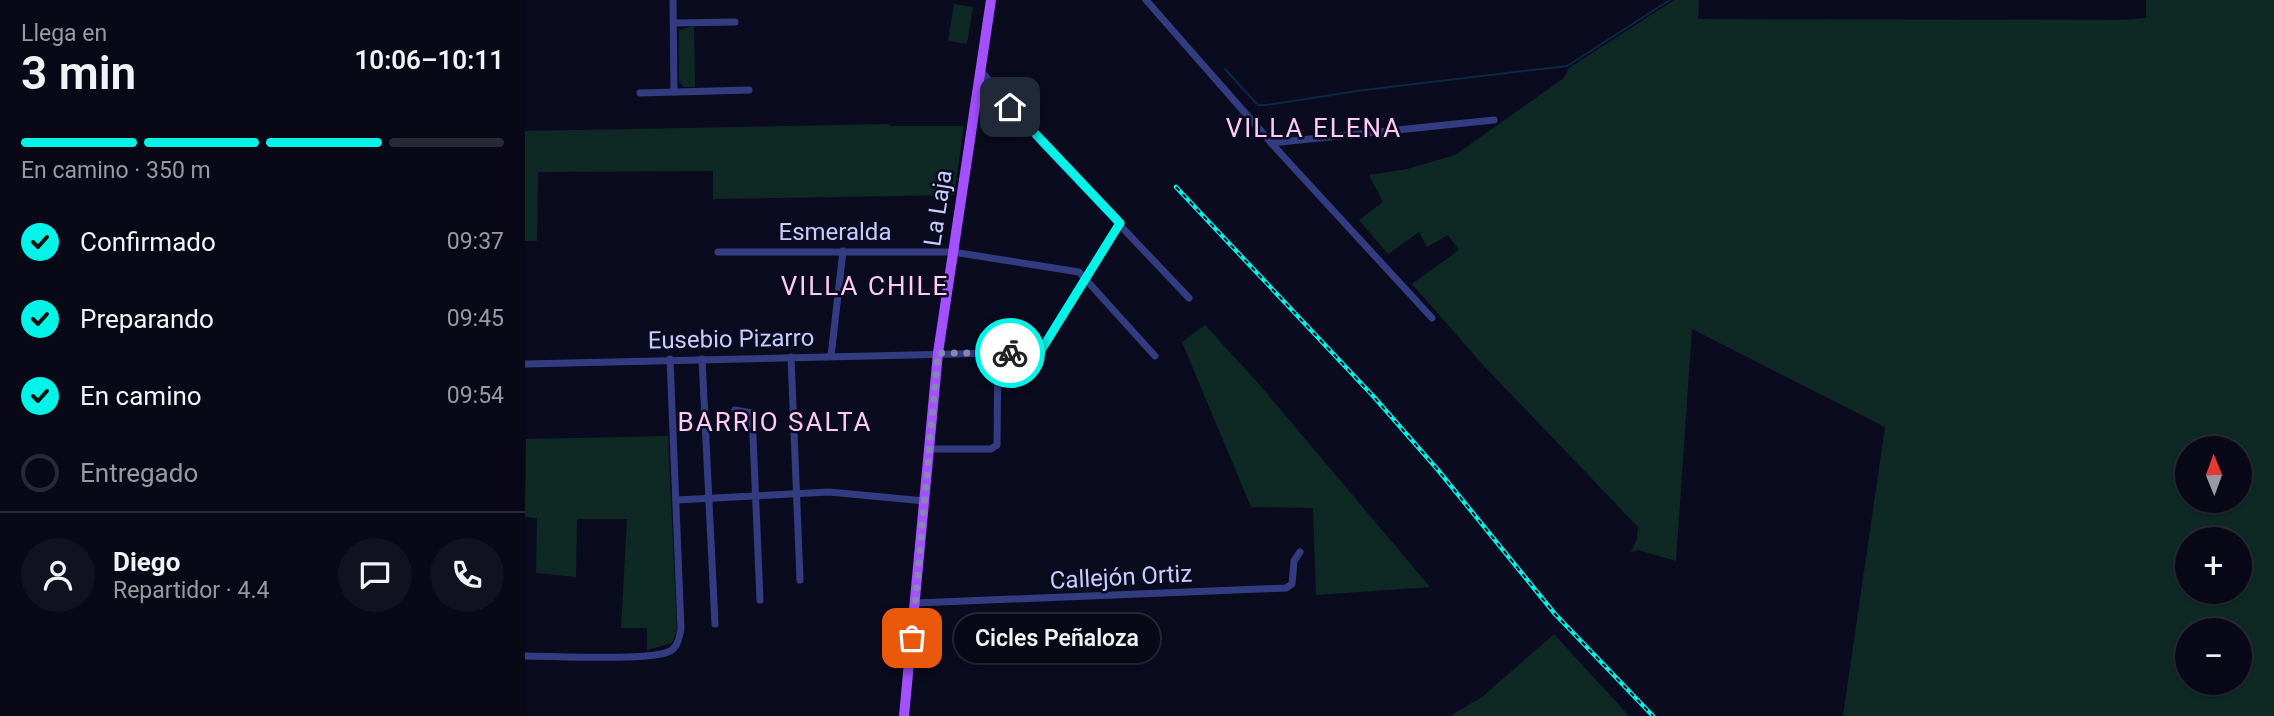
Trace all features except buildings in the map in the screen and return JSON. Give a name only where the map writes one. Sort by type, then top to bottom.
[{"type":"main road","name":"La Laja","points":[[904,716],[938,353],[991,0]]},
{"type":"street","points":[[673,0],[674,92]]},
{"type":"street","points":[[1146,0],[1271,143],[1432,318]]},
{"type":"street","points":[[674,23],[734,22]]},
{"type":"street","points":[[981,71],[1041,142],[1189,298]]},
{"type":"street","points":[[640,93],[749,90]]},
{"type":"street","points":[[1271,143],[1494,120]]},
{"type":"street","points":[[1120,223],[1086,279],[1155,356]]},
{"type":"street","points":[[831,356],[843,251]]},
{"type":"street","name":"Esmeralda","points":[[718,252],[953,252],[1079,272],[1086,279]]},
{"type":"street","name":"Eusebio Pizarro","points":[[525,364],[1040,352],[1086,279]]},
{"type":"street","points":[[930,449],[991,449],[998,441],[998,353]]},
{"type":"street","points":[[790,357],[800,580]]},
{"type":"street","points":[[525,656],[648,655],[669,652],[677,645],[681,629],[670,359]]},
{"type":"street","points":[[702,359],[715,624]]},
{"type":"street","points":[[735,410],[752,413],[760,600]]},
{"type":"street","points":[[676,500],[797,493],[853,493],[925,501]]},
{"type":"street","name":"Callejón Ortiz","points":[[916,604],[1286,588],[1292,584],[1294,561],[1300,552]]},
{"type":"green space","points":[[1674,0],[1699,0],[1698,19],[2121,20],[2146,18],[2146,0],[2274,0],[2274,716],[1843,716],[1885,427],[1692,329],[1676,561],[1638,550],[1631,552],[1637,539],[1638,527],[1483,365],[1412,284],[1459,250],[1448,235],[1427,247],[1419,232],[1388,254],[1359,220],[1383,202],[1369,175],[1407,169],[1455,155],[1564,78],[1569,68]]},
{"type":"green space","points":[[954,4],[973,7],[967,44],[948,41]]},
{"type":"green space","points":[[694,26],[695,87],[683,87],[679,80],[679,30]]},
{"type":"green space","points":[[887,124],[964,126],[954,195],[713,199],[713,171],[538,172],[537,241],[525,241],[525,131]]},
{"type":"green space","points":[[1205,325],[1258,383],[1430,587],[1316,595],[1313,508],[1251,507],[1182,342]]},
{"type":"green space","points":[[668,436],[677,629],[672,643],[647,650],[647,628],[621,628],[627,519],[577,519],[576,577],[536,573],[537,518],[525,517],[526,439]]},
{"type":"green space","points":[[1554,634],[1629,716],[1450,716],[1482,697]]},
{"type":"waterway","points":[[1225,69],[1258,105],[1267,105],[1364,90],[1567,66],[1670,0]]},
{"type":"railway","points":[[1176,187],[1374,397],[1438,470],[1555,614],[1653,716]]},
{"type":"way so far","points":[[912,638],[938,353],[1010,353]]},
{"type":"place","name":"Cicles Peñaloza","points":[[912,638]]},
{"type":"district","name":"VILLA ELENA","points":[[1314,128]]},
{"type":"district","name":"VILLA CHILE","points":[[865,286]]},
{"type":"district","name":"BARRIO SALTA","points":[[775,422]]},
{"type":"route","points":[[1010,107],[1120,223],[1040,352],[1010,353]]}]
